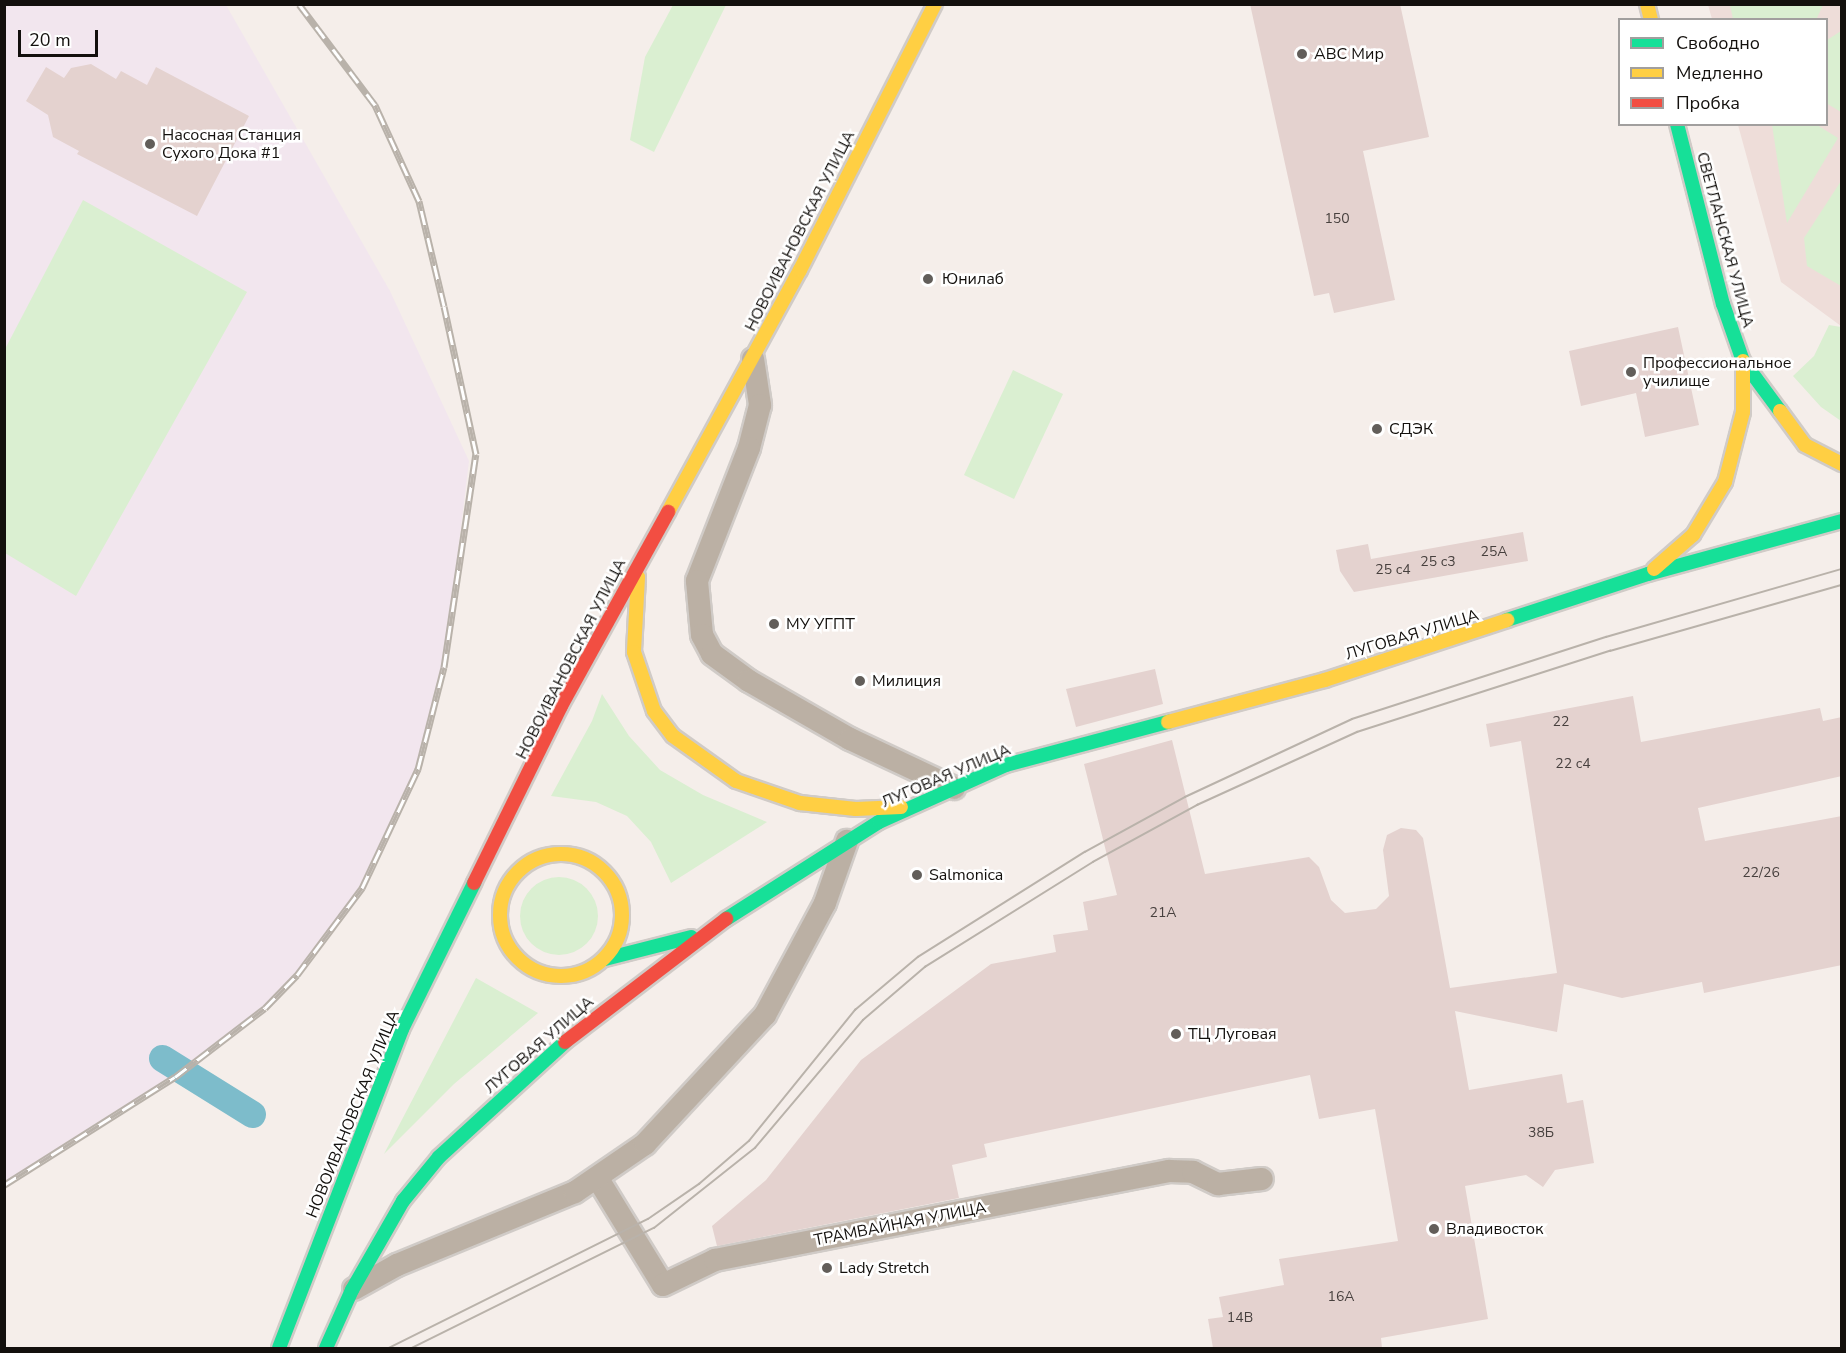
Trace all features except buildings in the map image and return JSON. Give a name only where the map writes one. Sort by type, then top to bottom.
[{"type":"main road","name":"НОВОИВАНОВСКАЯ УЛИЦА","points":[[279,1348],[390,1059],[561,706],[641,557],[753,359],[935,4]]},
{"type":"main road","name":"СВЕТЛАНСКАЯ УЛИЦА","points":[[1678,126],[1723,304],[1743,361],[1805,445],[1842,464]]},
{"type":"main road","points":[[1648,574],[1693,535],[1725,482],[1743,412],[1743,361]]},
{"type":"main road","name":"ЛУГОВАЯ УЛИЦА","points":[[326,1348],[352,1290],[403,1200],[439,1157],[573,1035],[704,933],[847,840],[1006,765],[1325,680],[1648,574],[1842,521]]},
{"type":"main road","points":[[641,557],[634,609],[634,652],[654,711],[673,736],[736,781],[800,803],[856,809],[915,806]]},
{"type":"main road","points":[[514,807],[508,884],[499,915],[508,946],[518,959],[531,969],[562,978],[578,975],[605,959],[704,933]]},
{"type":"main road","points":[[450,935],[508,884],[527,864],[553,854],[580,857],[598,867],[613,882],[622,908],[620,935],[605,959],[596,981]]},
{"type":"main road","points":[[573,1035],[587,1002]]},
{"type":"street","points":[[753,359],[760,405],[749,448],[697,581],[702,635],[712,654],[749,681],[850,740],[954,788]]},
{"type":"street","points":[[352,1290],[397,1265],[520,1216],[598,1179],[645,1144],[765,1015],[825,903],[847,840]]},
{"type":"street","name":"ТРАМВАЙНАЯ УЛИЦА","points":[[598,1179],[663,1285],[715,1260],[1169,1171],[1193,1172],[1218,1184],[1262,1179]]},
{"type":"shaded area","points":[[5,5],[226,5],[390,291],[469,461],[444,667],[418,769],[362,888],[297,975],[265,1008],[110,1121],[5,1185]]},
{"type":"shaded area","points":[[1708,5],[1841,5],[1841,326],[1781,282],[1738,126],[1828,126],[1828,18],[1712,18]]},
{"type":"green space","points":[[1730,4],[1823,5],[1817,18],[1733,18]]},
{"type":"green space","points":[[673,5],[726,5],[654,152],[630,140],[645,57]]},
{"type":"green space","points":[[1842,31],[1841,112],[1828,104],[1828,39]]},
{"type":"green space","points":[[1772,126],[1819,126],[1838,138],[1787,223]]},
{"type":"green space","points":[[1841,181],[1841,286],[1807,266],[1804,238]]},
{"type":"green space","points":[[83,200],[247,292],[76,596],[5,553],[4,351]]},
{"type":"green space","points":[[1829,325],[1841,327],[1841,421],[1821,407],[1793,376],[1814,356]]},
{"type":"green space","points":[[1013,370],[1063,394],[1014,499],[964,475]]},
{"type":"green space","points":[[602,694],[629,736],[660,770],[703,795],[767,822],[671,883],[651,842],[627,816],[596,802],[551,796],[592,721]]},
{"type":"green space","points":[[559,877],[574,880],[586,889],[595,901],[598,916],[595,931],[586,943],[574,952],[559,955],[544,952],[532,943],[523,931],[520,916],[523,901],[532,889],[544,880]]},
{"type":"green space","points":[[476,978],[538,1013],[454,1084],[384,1154]]},
{"type":"waterway","points":[[162,1058],[252,1114]]},
{"type":"tram line","points":[[389,1348],[648,1219],[699,1184],[749,1141],[855,1010],[918,957],[1085,852],[1185,797],[1352,719],[1606,637],[1842,569]]},
{"type":"tram line","points":[[412,1348],[654,1228],[755,1148],[863,1020],[925,967],[1093,862],[1197,805],[1357,732],[1610,651],[1842,585]]},
{"type":"railway","points":[[4,1185],[175,1077],[265,1008],[297,975],[362,888],[418,769],[444,667],[476,454],[444,306],[419,201],[375,105],[299,4]]},
{"type":"traffic: fast","points":[[1678,126],[1723,304],[1743,361],[1780,411]]},
{"type":"traffic: fast","points":[[1507,620],[1648,574],[1842,521]]},
{"type":"traffic: fast","points":[[726,919],[879,822],[1006,765],[1168,722]]},
{"type":"traffic: fast","points":[[279,1348],[402,1029],[474,883]]},
{"type":"traffic: fast","points":[[605,959],[691,937]]},
{"type":"traffic: fast","points":[[326,1348],[352,1290],[403,1201],[439,1157],[565,1042]]},
{"type":"traffic: slow","points":[[668,512],[800,270],[935,4]]},
{"type":"traffic: slow","points":[[1647,4],[1650,18]]},
{"type":"traffic: slow","points":[[1654,569],[1693,535],[1725,482],[1743,412],[1743,361]]},
{"type":"traffic: slow","points":[[1780,411],[1805,445],[1842,464]]},
{"type":"traffic: slow","points":[[638,577],[634,652],[654,711],[673,736],[736,781],[800,803],[856,809],[901,807]]},
{"type":"traffic: slow","points":[[1168,722],[1325,680],[1507,620]]},
{"type":"traffic: slow","points":[[561,854],[585,858],[604,872],[618,891],[622,915],[618,939],[604,958],[585,972],[561,976],[537,972],[518,958],[504,939],[500,915],[504,891],[518,872],[537,858],[561,854]]},
{"type":"traffic: jam","points":[[474,883],[561,706],[668,512]]},
{"type":"traffic: jam","points":[[565,1042],[726,919]]},
{"type":"place","name":"ABC Мир","points":[[1302,54]]},
{"type":"place","name":"Насосная Станция Сухого Дока #1","points":[[150,144]]},
{"type":"place","name":"Юнилаб","points":[[928,279]]},
{"type":"place","name":"Профессиональное училище","points":[[1631,372]]},
{"type":"place","name":"СДЭК","points":[[1377,429]]},
{"type":"place","name":"МУ УГПТ","points":[[774,624]]},
{"type":"place","name":"Милиция","points":[[860,681]]},
{"type":"place","name":"Salmonica","points":[[917,875]]},
{"type":"place","name":"ТЦ Луговая","points":[[1176,1034]]},
{"type":"place","name":"Владивосток","points":[[1434,1229]]},
{"type":"place","name":"Lady Stretch","points":[[827,1268]]}]
